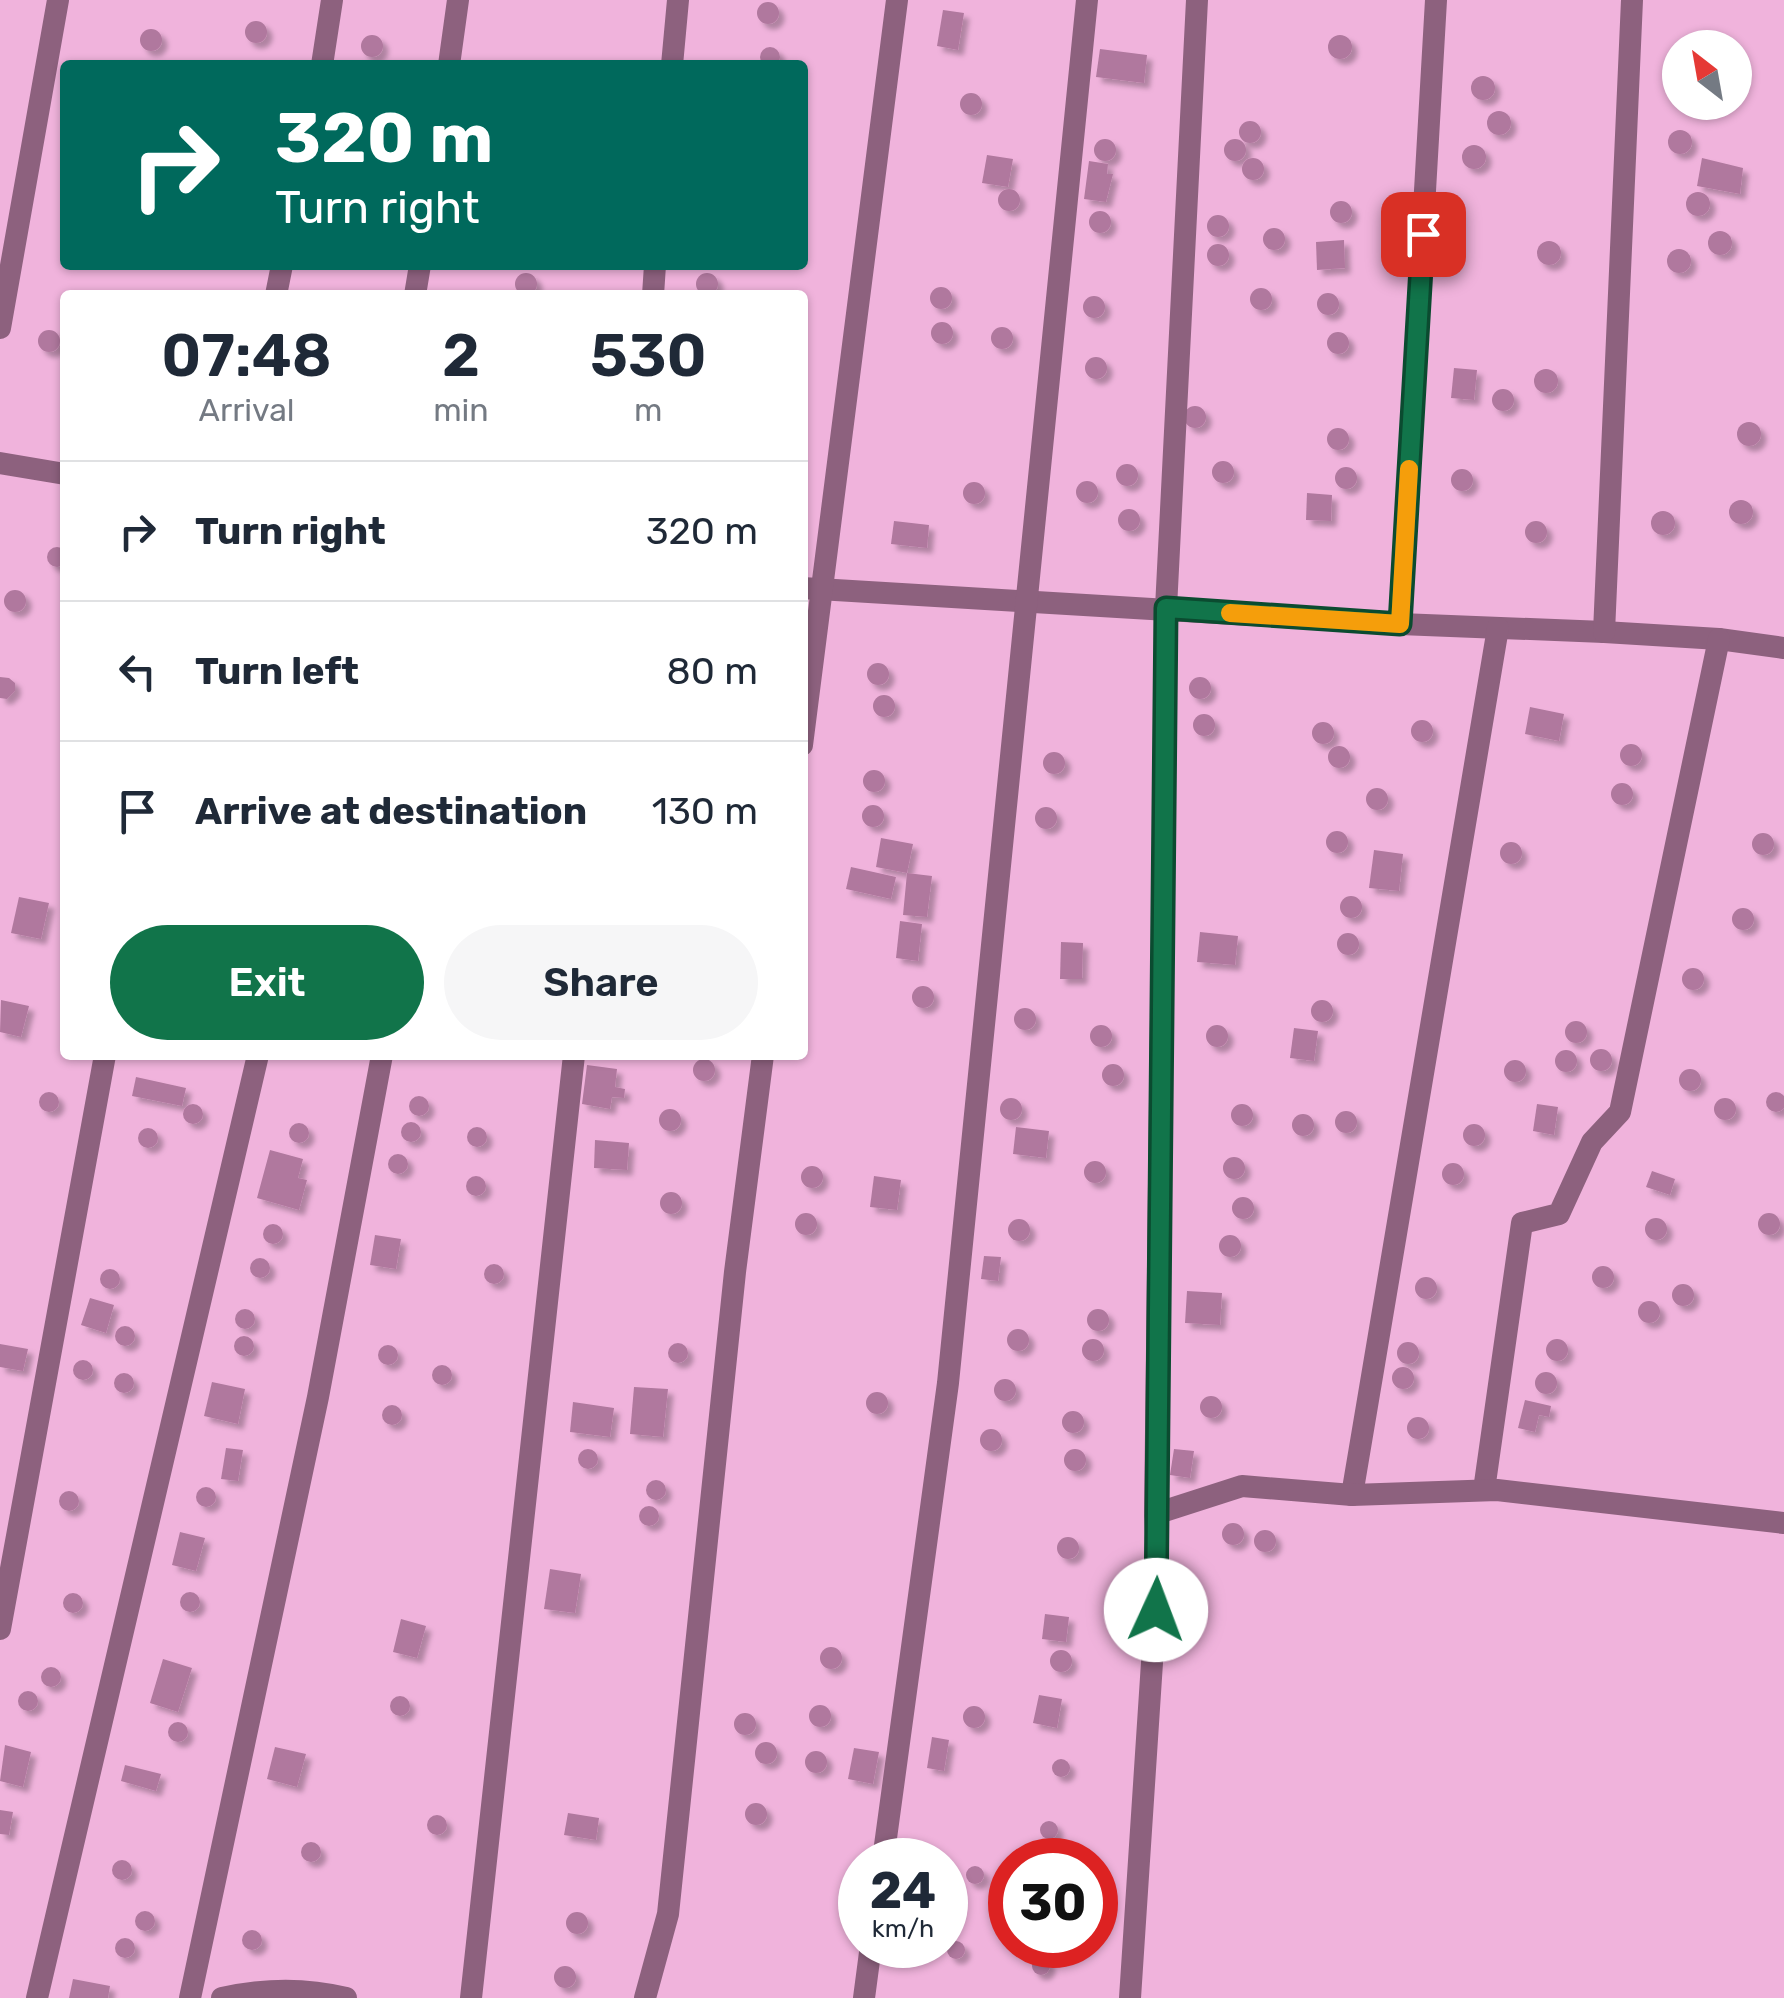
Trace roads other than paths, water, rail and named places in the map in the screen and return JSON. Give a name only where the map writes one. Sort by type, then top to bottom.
[{"type":"street","points":[[0,328],[58,0]]},
{"type":"street","points":[[323,60],[332,0]]},
{"type":"street","points":[[450,60],[458,0]]},
{"type":"street","points":[[672,60],[678,0]]},
{"type":"street","points":[[808,650],[812,588],[897,0]]},
{"type":"street","points":[[886,1838],[948,1383],[1087,0]]},
{"type":"street","points":[[1130,1998],[1158,1572],[1155,1514],[1166,608],[1197,0]]},
{"type":"street","points":[[1400,624],[1436,0]]},
{"type":"street","points":[[1604,632],[1632,0]]},
{"type":"street","points":[[0,463],[60,473]]},
{"type":"street","points":[[812,588],[1719,639],[1784,648]]},
{"type":"street","points":[[1352,1494],[1498,628]]},
{"type":"street","points":[[1484,1490],[1522,1223],[1559,1214],[1592,1142],[1620,1112],[1719,639]]},
{"type":"street","points":[[0,1629],[103,1060]]},
{"type":"street","points":[[37,1998],[257,1060]]},
{"type":"street","points":[[190,1998],[318,1397],[381,1060]]},
{"type":"street","points":[[471,1998],[573,1060]]},
{"type":"street","points":[[645,1998],[668,1914],[735,1272],[762,1060]]},
{"type":"street","points":[[1155,1514],[1242,1486],[1352,1494],[1484,1490],[1784,1523]]},
{"type":"street","points":[[864,1998],[868,1968]]},
{"type":"street","points":[[222,1998],[256,1991],[327,1993],[346,1998]]}]
